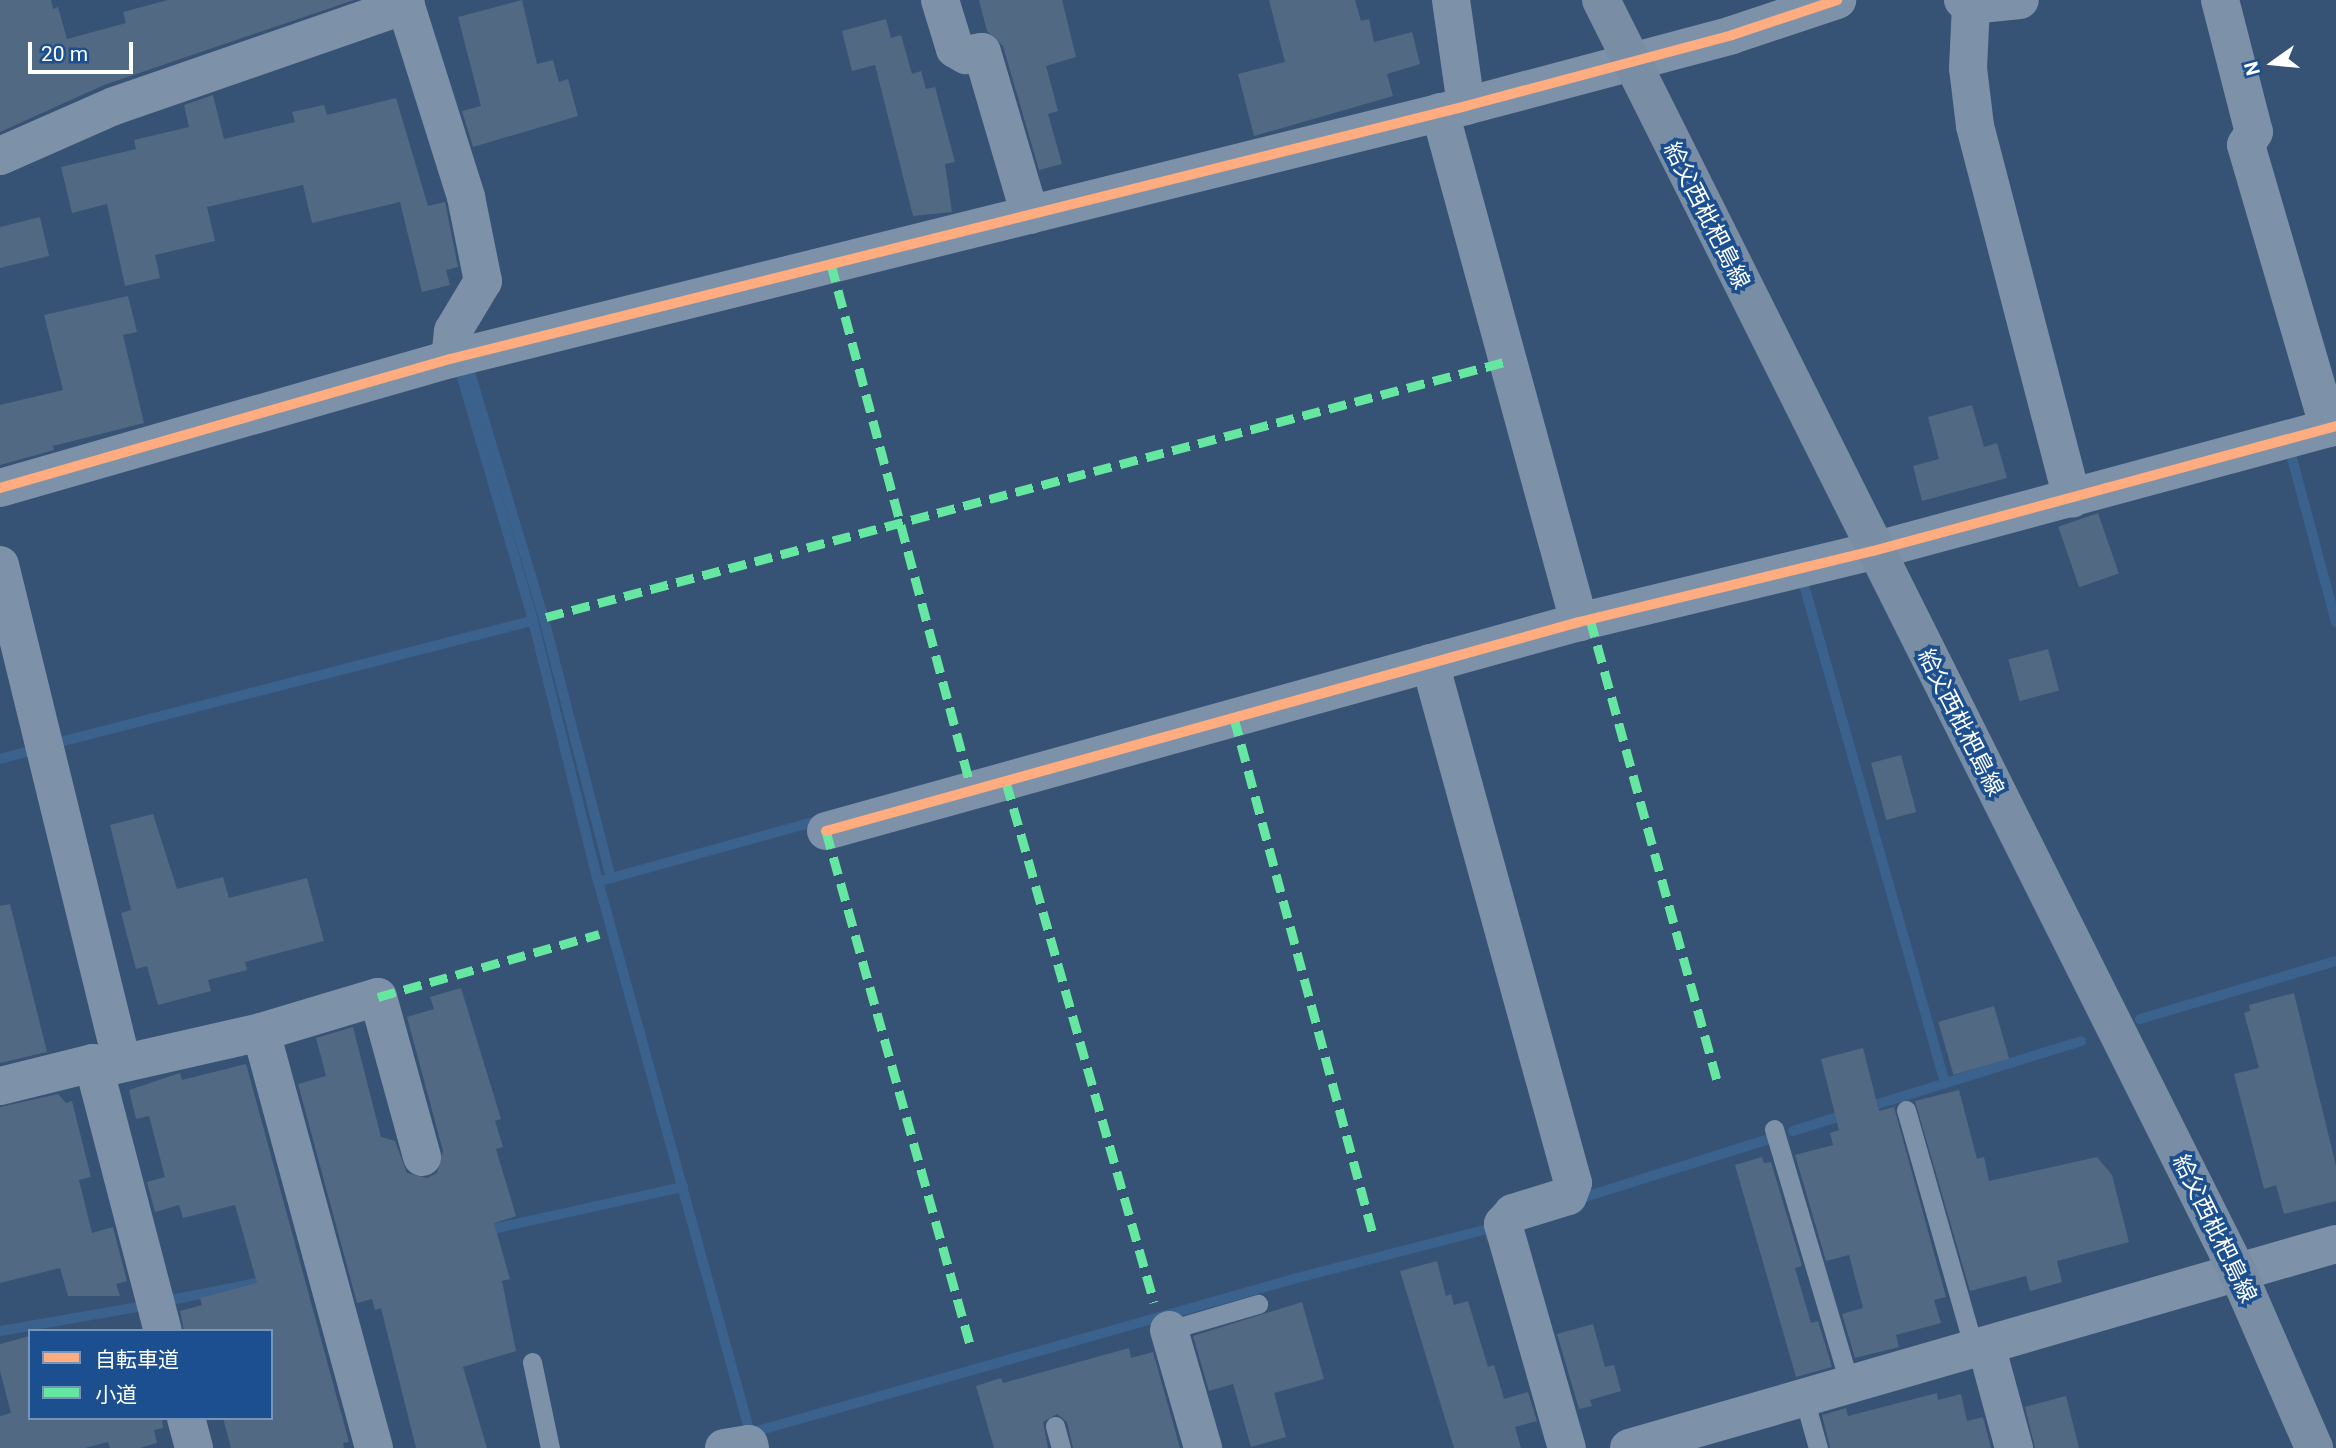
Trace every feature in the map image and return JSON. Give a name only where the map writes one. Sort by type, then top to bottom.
[{"type":"main road","name":"給父西枇杷島線","points":[[1601,0],[1629,63],[1873,551],[2238,1273],[2314,1448]]},
{"type":"street","points":[[940,0],[954,49],[966,55],[982,51],[1030,215]]},
{"type":"street","points":[[1451,0],[1453,109],[1579,622]]},
{"type":"street","points":[[0,488],[450,359],[1453,109],[1629,63],[1838,0]]},
{"type":"street","points":[[2020,0],[1967,2],[1968,68],[1975,126],[2072,499]]},
{"type":"street","points":[[826,831],[1579,622],[1873,551],[2333,427],[2246,145],[2254,132],[2220,0]]},
{"type":"street","points":[[0,156],[114,106],[405,2],[466,197],[483,281],[453,331],[450,359]]},
{"type":"street","points":[[0,565],[163,1329]]},
{"type":"street","points":[[1430,663],[1573,1183],[1568,1196],[1513,1213],[1503,1224],[1567,1448]]},
{"type":"street","points":[[0,1086],[93,1063],[108,1066],[261,1032],[378,997],[422,1157]]},
{"type":"street","points":[[261,1032],[374,1448]]},
{"type":"street","points":[[1629,1448],[2336,1244]]},
{"type":"street","points":[[1170,1330],[1203,1448]]},
{"type":"street","points":[[1980,1347],[2014,1448]]},
{"type":"street","points":[[187,1420],[194,1448]]},
{"type":"street","points":[[724,1448],[749,1444],[750,1448]]},
{"type":"lane","points":[[1906,1110],[1980,1347]]},
{"type":"lane","points":[[1774,1129],[1850,1385]]},
{"type":"lane","points":[[1170,1330],[1258,1304]]},
{"type":"lane","points":[[532,1362],[550,1448]]},
{"type":"lane","points":[[1804,1398],[1818,1448]]},
{"type":"lane","points":[[1055,1426],[1060,1448]]},
{"type":"building","points":[[0,0],[51,0],[53,9],[58,7],[67,39],[126,23],[123,12],[168,0],[354,0],[104,85],[0,132]]},
{"type":"building","points":[[522,0],[537,64],[553,60],[559,82],[568,79],[578,116],[473,147],[462,111],[481,106],[458,17]]},
{"type":"building","points":[[979,0],[1062,0],[1076,57],[1046,66],[1058,111],[1048,114],[1062,164],[1039,170],[1003,46],[987,31]]},
{"type":"building","points":[[1269,0],[1355,0],[1361,21],[1369,19],[1374,42],[1412,32],[1420,64],[1387,74],[1393,96],[1254,136],[1238,74],[1285,62]]},
{"type":"building","points":[[886,19],[891,38],[901,35],[912,74],[921,71],[926,89],[935,87],[955,162],[945,164],[952,212],[913,216],[875,65],[852,71],[842,31]]},
{"type":"building","points":[[213,95],[224,139],[295,122],[292,112],[324,105],[327,115],[396,98],[428,206],[445,202],[458,267],[446,270],[450,285],[422,292],[400,202],[312,223],[303,185],[207,207],[215,241],[155,255],[160,278],[125,286],[107,204],[72,213],[61,167],[136,149],[134,140],[189,127],[184,105]]},
{"type":"building","points":[[40,217],[49,256],[0,268],[0,227]]},
{"type":"building","points":[[128,296],[137,332],[123,335],[144,423],[53,446],[54,450],[0,465],[0,405],[63,390],[44,315]]},
{"type":"building","points":[[1972,405],[1984,447],[1997,443],[2007,478],[1922,501],[1913,466],[1939,459],[1928,417]]},
{"type":"building","points":[[2098,513],[2119,574],[2079,587],[2058,527]]},
{"type":"building","points":[[2048,649],[2059,691],[2020,701],[2008,660]]},
{"type":"building","points":[[1901,755],[1916,812],[1886,820],[1871,763]]},
{"type":"building","points":[[153,814],[177,889],[223,877],[229,898],[307,878],[324,941],[245,962],[247,970],[208,980],[211,991],[158,1005],[147,966],[136,969],[121,913],[131,910],[110,825]]},
{"type":"building","points":[[10,904],[47,1052],[0,1063],[0,906]]},
{"type":"building","points":[[461,988],[501,1119],[495,1121],[503,1147],[496,1149],[516,1216],[494,1223],[510,1279],[502,1281],[516,1351],[463,1367],[487,1448],[416,1448],[381,1308],[375,1310],[372,1299],[357,1303],[298,1084],[326,1076],[316,1038],[353,1027],[381,1137],[395,1141],[407,1173],[427,1178],[437,1173],[443,1151],[407,1017],[434,1009],[430,997]]},
{"type":"building","points":[[2294,993],[2336,1166],[2336,1201],[2284,1214],[2276,1185],[2264,1189],[2234,1074],[2259,1068],[2244,1013],[2250,1011],[2249,1005]]},
{"type":"building","points":[[1994,1006],[2009,1059],[1953,1075],[1938,1022]]},
{"type":"building","points":[[1863,1048],[1879,1111],[1894,1107],[1946,1297],[1934,1300],[1941,1323],[1896,1335],[1899,1347],[1855,1358],[1842,1314],[1863,1308],[1849,1255],[1826,1261],[1795,1155],[1833,1145],[1830,1133],[1839,1130],[1821,1059]]},
{"type":"building","points":[[246,1064],[349,1442],[343,1443],[344,1448],[231,1448],[224,1420],[273,1420],[273,1329],[184,1329],[180,1311],[202,1305],[200,1298],[257,1283],[235,1205],[183,1218],[179,1205],[155,1212],[147,1182],[165,1177],[149,1116],[136,1119],[129,1090],[180,1073],[182,1080]]},
{"type":"building","points":[[1959,1090],[1977,1159],[1984,1157],[1989,1181],[2097,1157],[2112,1175],[2129,1242],[2057,1261],[2062,1282],[2030,1291],[2026,1276],[1970,1291],[1915,1101]]},
{"type":"building","points":[[58,1094],[66,1103],[72,1101],[91,1177],[79,1180],[92,1233],[113,1227],[127,1281],[116,1284],[120,1296],[68,1296],[60,1268],[0,1283],[0,1107]]},
{"type":"building","points":[[1762,1157],[1764,1163],[1771,1162],[1802,1266],[1795,1268],[1811,1323],[1818,1321],[1832,1367],[1796,1377],[1735,1165]]},
{"type":"building","points":[[1437,1261],[1446,1296],[1451,1294],[1454,1305],[1468,1301],[1488,1367],[1494,1365],[1504,1399],[1528,1392],[1537,1421],[1515,1427],[1521,1448],[1454,1448],[1400,1271]]},
{"type":"building","points":[[1302,1302],[1324,1379],[1274,1393],[1286,1437],[1251,1447],[1233,1384],[1209,1391],[1193,1336]]},
{"type":"building","points":[[1593,1324],[1605,1367],[1614,1365],[1621,1391],[1590,1400],[1592,1406],[1579,1409],[1557,1334]]},
{"type":"building","points":[[28,1337],[28,1420],[162,1420],[163,1428],[154,1430],[157,1443],[140,1448],[110,1448],[108,1442],[85,1448],[0,1448],[0,1416],[11,1413],[0,1371],[0,1344]]},
{"type":"building","points":[[1129,1348],[1131,1358],[1153,1352],[1180,1448],[1073,1448],[1067,1422],[1057,1414],[1043,1422],[1048,1448],[994,1448],[976,1386],[1001,1378],[1003,1383]]},
{"type":"building","points":[[1937,1393],[1938,1400],[1961,1394],[1967,1421],[1983,1417],[1991,1448],[1830,1448],[1822,1415],[1846,1408],[1848,1416]]},
{"type":"building","points":[[2066,1396],[2079,1448],[2035,1448],[2025,1407]]},
{"type":"waterway","points":[[469,369],[544,619],[611,878]]},
{"type":"waterway","points":[[461,374],[533,621],[598,881],[750,1433],[1297,1278],[1488,1229],[1491,1238]]},
{"type":"waterway","points":[[2292,458],[2336,622]]},
{"type":"waterway","points":[[1804,585],[1945,1083]]},
{"type":"waterway","points":[[64,741],[533,621]]},
{"type":"waterway","points":[[0,759],[34,750],[33,746]]},
{"type":"waterway","points":[[604,880],[821,820]]},
{"type":"waterway","points":[[2140,1019],[2336,961]]},
{"type":"waterway","points":[[1865,1108],[2081,1041]]},
{"type":"waterway","points":[[1793,1131],[1847,1114]]},
{"type":"waterway","points":[[1585,1197],[1766,1140]]},
{"type":"waterway","points":[[483,1231],[683,1187]]},
{"type":"waterway","points":[[171,1300],[271,1280]]},
{"type":"waterway","points":[[0,1331],[137,1307]]},
{"type":"marked path","points":[[831,264],[972,791]]},
{"type":"marked path","points":[[546,617],[1508,361]]},
{"type":"marked path","points":[[1590,619],[1717,1080]]},
{"type":"marked path","points":[[1234,718],[1374,1238]]},
{"type":"marked path","points":[[1006,782],[1154,1302]]},
{"type":"marked path","points":[[826,831],[971,1348]]},
{"type":"marked path","points":[[378,997],[599,934]]},
{"type":"cycle path","points":[[0,488],[450,359],[1466,106],[1732,35],[1837,0]]},
{"type":"cycle path","points":[[826,831],[1579,622],[1873,551],[2336,426]]}]
